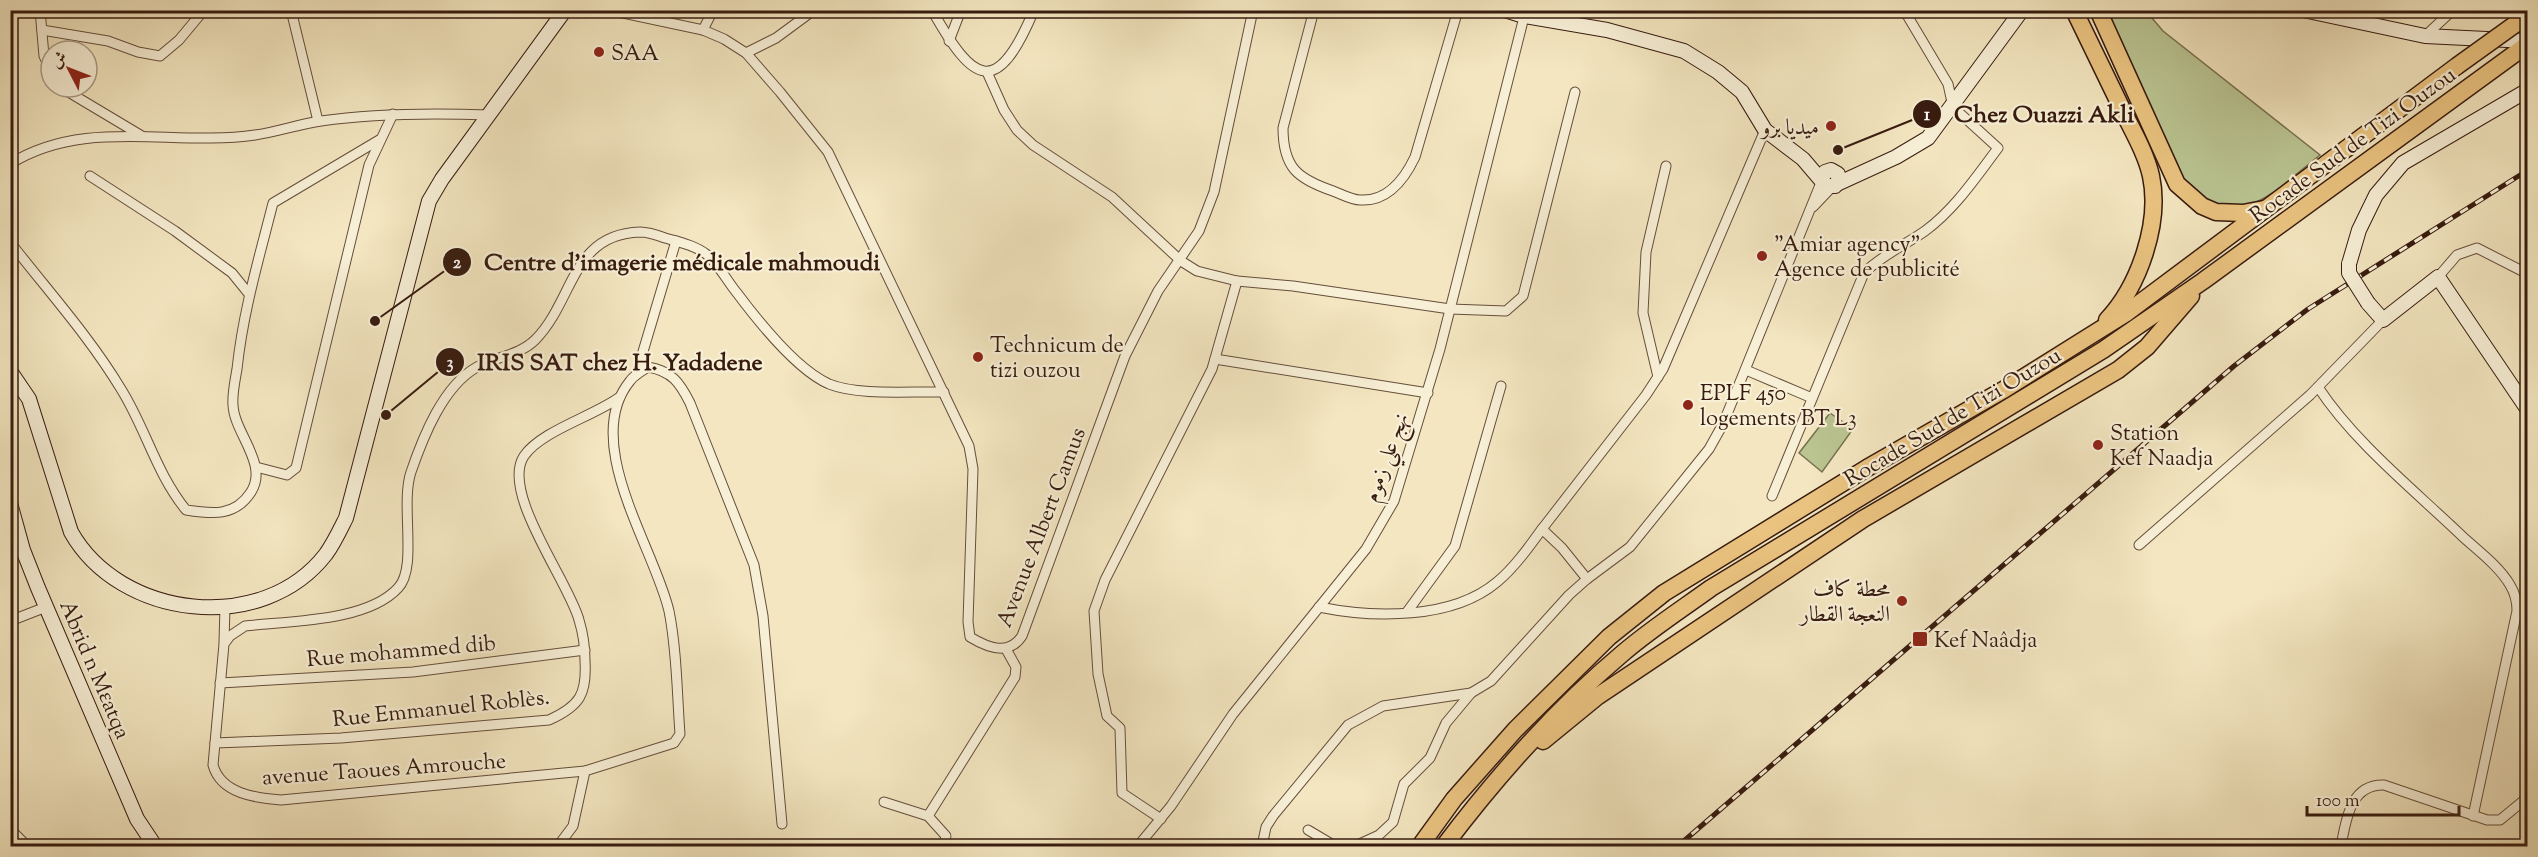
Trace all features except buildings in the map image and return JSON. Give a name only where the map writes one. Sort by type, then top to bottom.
[{"type":"highway","points":[[2074,10],[2137,140],[2151,177],[2152,210],[2145,256],[2129,291],[2116,310],[2088,339]]},
{"type":"highway","points":[[2098,10],[2176,184],[2202,207],[2216,212],[2243,213],[2268,208]]},
{"type":"highway","name":"Rocade Sud de Tizi Ouzou","points":[[1420,846],[1454,800],[1522,722],[1609,637],[1664,593],[1867,468],[2088,339],[2126,314],[2528,15]]},
{"type":"highway","name":"Rocade Sud de Tizi Ouzou","points":[[1444,846],[1494,784],[1571,700],[1624,652],[1666,620],[1711,588],[1840,508],[2061,378],[2203,281],[2528,43]]},
{"type":"highway","points":[[1494,784],[1598,696],[1863,519],[2118,370],[2147,346],[2203,281]]},
{"type":"street","points":[[40,10],[43,39]]},
{"type":"street","points":[[42,30],[116,43],[138,52],[160,56],[179,40],[204,10]]},
{"type":"street","points":[[291,10],[318,121]]},
{"type":"street","points":[[10,371],[29,399],[62,506],[80,547],[98,564],[139,593],[168,604],[190,608],[225,606],[263,596],[291,583],[325,555],[346,518],[422,220],[442,179],[566,10]]},
{"type":"street","name":"Avenue Albert Camus","points":[[609,10],[703,30],[724,39],[746,53],[828,152],[969,446],[973,470],[968,622],[970,638],[981,644],[1006,649],[1016,644],[1022,636],[1125,356],[1158,291],[1181,261],[1199,231],[1214,192],[1253,10]]},
{"type":"street","points":[[703,30],[713,10]]},
{"type":"street","points":[[746,53],[776,38],[814,10]]},
{"type":"street","points":[[932,10],[949,40],[970,67],[987,72],[999,70],[1011,58],[1034,10]]},
{"type":"street","points":[[949,40],[961,10]]},
{"type":"street","points":[[1314,10],[1283,128],[1283,144],[1287,160],[1299,176],[1313,184],[1359,200],[1384,194],[1406,177],[1415,157],[1458,10]]},
{"type":"street","points":[[1505,10],[1606,30],[1684,51],[1718,72],[1742,92],[1765,130],[1829,178]]},
{"type":"street","points":[[1772,496],[1864,273],[1875,262],[1924,231],[1941,217],[1998,148],[1953,107],[1947,84],[1905,10]]},
{"type":"street","points":[[1355,846],[1379,835],[1393,822],[1404,784],[1430,758],[1446,723],[1471,693],[1491,681],[1569,595],[1630,547],[1709,448],[1723,424],[1746,370],[1807,213],[1829,178],[1863,171],[1896,157],[1928,138],[1953,107],[1962,91],[2022,10]]},
{"type":"street","points":[[1962,91],[2034,10]]},
{"type":"street","points":[[2425,36],[2453,10]]},
{"type":"street","points":[[2306,11],[2425,36],[2528,43]]},
{"type":"street","name":"نهج علي زموم","points":[[1138,846],[1161,819],[1233,714],[1366,549],[1395,501],[1428,393],[1525,13]]},
{"type":"street","points":[[987,72],[1004,110],[1017,130],[1033,145],[1112,197],[1181,261],[1197,271],[1237,281],[1293,286],[1450,309],[1506,311],[1523,296],[1575,92]]},
{"type":"street","points":[[2383,320],[2368,303],[2349,273],[2349,264],[2359,231],[2376,195],[2403,163],[2528,90]]},
{"type":"street","points":[[80,99],[144,137]]},
{"type":"street","points":[[256,467],[287,475],[296,468],[369,165],[393,114]]},
{"type":"street","points":[[10,164],[28,153],[56,144],[109,135],[144,137],[254,135],[318,121],[393,114],[489,115]]},
{"type":"street","points":[[1318,607],[1358,615],[1455,606],[1496,583],[1542,529],[1658,377],[1765,130]]},
{"type":"street","points":[[10,242],[95,347],[123,392],[168,488],[186,510],[213,515],[235,510],[252,491],[256,467],[233,405],[249,294],[273,203],[379,140]]},
{"type":"street","points":[[1658,377],[1643,313],[1646,252],[1666,166]]},
{"type":"street","points":[[90,176],[175,231],[231,273],[249,294]]},
{"type":"street","points":[[224,644],[230,636],[245,626],[360,610],[399,588],[408,570],[405,506],[411,474],[433,420],[450,394],[476,367],[533,343],[544,330],[570,281],[592,250],[607,238],[644,232],[695,247],[709,256],[749,309],[793,356],[817,377],[831,384],[855,390],[944,392]]},
{"type":"street","points":[[636,375],[676,241]]},
{"type":"street","points":[[2139,545],[2318,387],[2383,320],[2438,277],[2457,255],[2477,248],[2528,274]]},
{"type":"street","points":[[2438,277],[2528,410]]},
{"type":"street","points":[[1161,819],[1122,793],[1120,728],[1107,716],[1098,674],[1094,611],[1105,580],[1215,359],[1237,281]]},
{"type":"street","points":[[1215,359],[1428,393]]},
{"type":"street","points":[[636,375],[648,367],[662,369],[678,380],[690,403],[754,565],[766,639],[782,824]]},
{"type":"street","points":[[1746,370],[1812,398]]},
{"type":"street","name":"avenue Taoues Amrouche","points":[[225,606],[215,773],[238,792],[253,798],[281,800],[585,771],[674,743],[680,734],[669,610],[616,470],[615,418],[620,397],[630,380],[636,375]]},
{"type":"street","points":[[1407,612],[1455,546],[1501,386]]},
{"type":"street","points":[[2318,387],[2330,405],[2378,455],[2493,565],[2509,584],[2517,600],[2517,611],[2473,816]]},
{"type":"street","name":"Rue Emmanuel Roblès.","points":[[215,743],[341,738],[549,720],[573,705],[585,690],[585,650],[579,620],[523,498],[519,470],[524,457],[537,444],[559,429],[602,410],[620,397]]},
{"type":"street","points":[[2528,497],[2528,503]]},
{"type":"street","name":"Abrid n Mɛatqa","points":[[10,503],[23,550],[46,607],[137,819],[155,846]]},
{"type":"street","points":[[1542,529],[1562,548],[1587,579]]},
{"type":"street","points":[[10,621],[46,607]]},
{"type":"street","points":[[928,816],[1015,676],[1016,667],[1006,649]]},
{"type":"street","name":"Rue mohammed dib","points":[[220,683],[413,672],[585,650]]},
{"type":"street","points":[[1262,846],[1266,827],[1273,816],[1348,725],[1383,706],[1471,693]]},
{"type":"street","points":[[558,846],[573,826],[585,771]]},
{"type":"street","points":[[2341,846],[2345,821],[2352,802],[2372,785],[2384,785],[2487,820],[2500,820],[2528,797]]},
{"type":"street","points":[[884,802],[928,816],[946,836],[944,846]]},
{"type":"street","points":[[10,829],[27,846]]},
{"type":"street","points":[[1308,830],[1335,846]]},
{"type":"green space","points":[[2104,11],[2146,11],[2163,31],[2320,155],[2271,194],[2255,202],[2238,207],[2221,206],[2203,199],[2182,184]]},
{"type":"green space","points":[[1830,413],[1853,429],[1822,472],[1799,453]]},
{"type":"railway","points":[[1678,846],[2234,366],[2308,309],[2528,170]]},
{"type":"place","name":"SAA","points":[[599,52]]},
{"type":"place","name":"ميديا برو","points":[[1831,126]]},
{"type":"place","name":"Chez Ouazzi Akli","points":[[1838,150]]},
{"type":"place","name":"\"Amiar agency\" Agence de publicité","points":[[1762,256]]},
{"type":"place","name":"Centre d'imagerie médicale mahmoudi","points":[[375,321]]},
{"type":"place","name":"Technicum de tizi ouzou","points":[[978,357]]},
{"type":"place","name":"EPLF 450 logements BT L3","points":[[1688,405]]},
{"type":"place","name":"IRIS SAT chez H. Yadadene","points":[[386,415]]},
{"type":"place","name":"Station Kef Naadja","points":[[2098,445]]},
{"type":"place","name":"محطة كاف النعجة القطار","points":[[1902,601]]},
{"type":"place","name":"Kef Naâdja","points":[[1920,639]]}]
